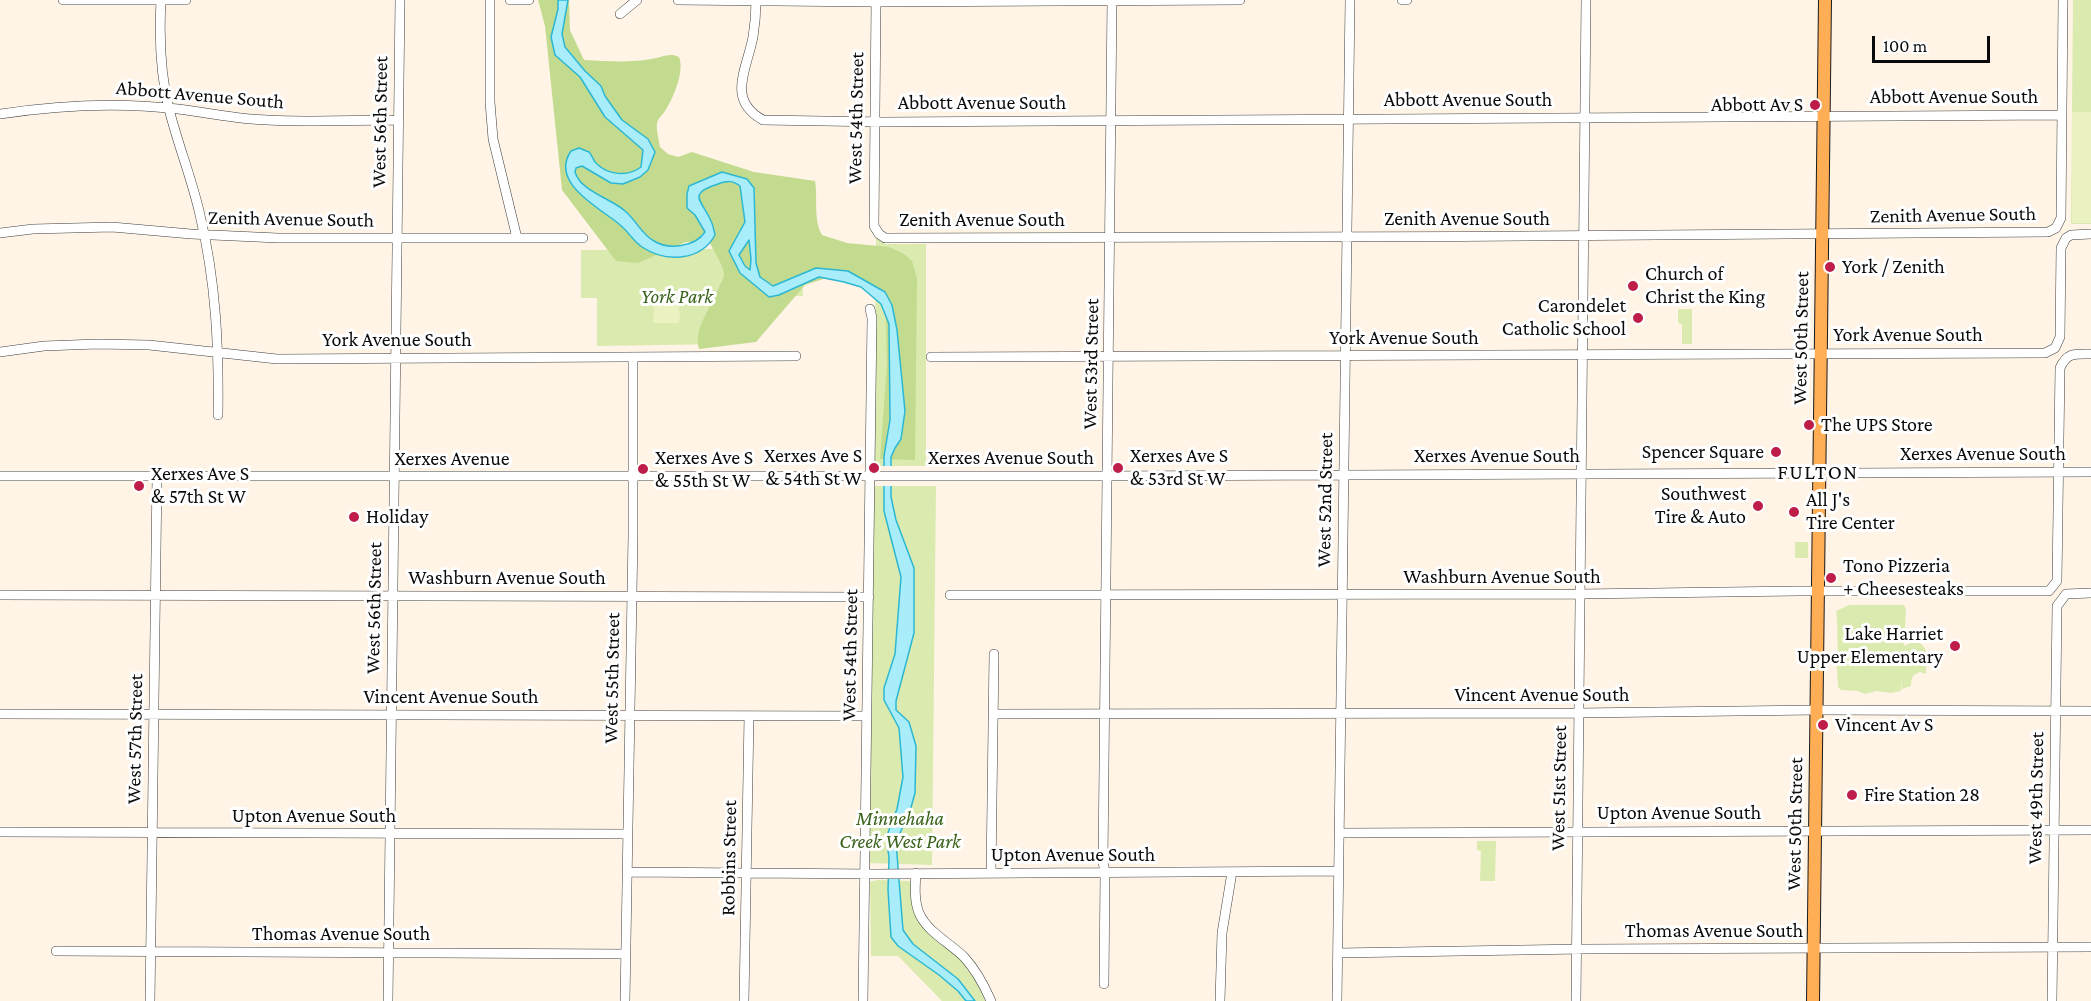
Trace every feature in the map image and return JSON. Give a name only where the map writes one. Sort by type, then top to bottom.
[{"type":"main road","name":"West 50th Street","points":[[1813,1001],[1825,0]]},
{"type":"street","points":[[63,0],[186,0]]},
{"type":"street","points":[[161,0],[160,55],[169,109],[194,192],[216,306],[219,353],[218,415]]},
{"type":"street","name":"West 56th Street","points":[[388,1001],[400,0]]},
{"type":"street","points":[[490,0],[490,102],[493,139],[517,238]]},
{"type":"street","points":[[510,0],[529,0]]},
{"type":"street","points":[[620,14],[637,0]]},
{"type":"street","points":[[678,0],[1240,0]]},
{"type":"street","name":"Abbott Avenue South","points":[[756,0],[753,37],[742,80],[741,94],[748,110],[763,120],[874,122],[2062,115]]},
{"type":"street","name":"West 52nd Street","points":[[1337,1001],[1350,0]]},
{"type":"street","points":[[1402,0],[1407,0]]},
{"type":"street","name":"West 51st Street","points":[[1576,1001],[1586,0]]},
{"type":"street","points":[[2062,0],[2062,115]]},
{"type":"street","name":"West 54th Street","points":[[876,1],[874,226],[879,234]]},
{"type":"street","name":"West 53rd Street","points":[[1104,984],[1104,714],[1113,1]]},
{"type":"street","name":"Abbott Avenue South","points":[[0,114],[87,105],[169,109],[251,119],[398,120]]},
{"type":"street","name":"Zenith Avenue South","points":[[879,234],[885,238],[1348,238],[2048,232],[2056,228],[2061,218],[2062,115]]},
{"type":"street","name":"Zenith Avenue South","points":[[0,233],[33,229],[112,227],[204,235],[278,238],[583,238]]},
{"type":"street","name":"York Avenue South","points":[[931,357],[2046,353],[2055,348],[2060,338],[2061,248],[2066,238],[2071,235],[2091,234]]},
{"type":"street","name":"West 54th Street","points":[[863,1001],[872,318],[870,309]]},
{"type":"street","name":"York Avenue South","points":[[0,352],[44,346],[97,344],[149,345],[277,359],[796,356]]},
{"type":"street","points":[[2058,472],[2060,368],[2065,359],[2073,354],[2091,354]]},
{"type":"street","name":"West 55th Street","points":[[625,1001],[633,535],[633,357]]},
{"type":"street","name":"Washburn Avenue South","points":[[950,595],[2044,592],[2053,589],[2057,581],[2058,472]]},
{"type":"street","name":"Xerxes Avenue South","points":[[904,475],[2091,472]]},
{"type":"street","name":"Xerxes Avenue","points":[[0,476],[904,475]]},
{"type":"street","name":"West 57th Street","points":[[150,1001],[157,477]]},
{"type":"street","name":"West 49th Street","points":[[2052,1001],[2057,606],[2069,593],[2091,593]]},
{"type":"street","name":"Washburn Avenue South","points":[[0,595],[869,597]]},
{"type":"street","points":[[991,873],[994,654]]},
{"type":"street","name":"Vincent Avenue South","points":[[993,714],[2091,711]]},
{"type":"street","name":"Vincent Avenue South","points":[[0,714],[867,716]]},
{"type":"street","name":"Robbins Street","points":[[744,1001],[749,716]]},
{"type":"street","name":"Upton Avenue South","points":[[1340,833],[2091,830]]},
{"type":"street","name":"Upton Avenue South","points":[[0,832],[627,834]]},
{"type":"street","name":"Upton Avenue South","points":[[627,872],[905,874],[1339,871]]},
{"type":"street","points":[[1220,1001],[1222,933],[1233,872]]},
{"type":"street","points":[[916,873],[916,903],[920,915],[927,926],[964,957],[984,985],[991,1001]]},
{"type":"street","name":"Thomas Avenue South","points":[[1338,953],[1576,949],[2091,947]]},
{"type":"street","name":"Thomas Avenue South","points":[[56,951],[626,954]]},
{"type":"green space","points":[[538,0],[569,0],[570,30],[584,60],[643,60],[668,55],[679,57],[680,70],[675,92],[657,123],[660,147],[668,154],[678,157],[692,152],[754,172],[815,181],[817,215],[822,235],[847,243],[889,247],[904,254],[912,261],[917,278],[915,460],[880,459],[887,364],[885,292],[848,271],[805,285],[756,342],[699,349],[701,325],[724,276],[722,266],[710,243],[686,242],[638,263],[616,261],[562,190],[545,26]]},
{"type":"green space","points":[[2073,0],[2091,0],[2091,224],[2071,224]]},
{"type":"green space","points":[[2072,112],[2091,112],[2091,223],[2072,223]]},
{"type":"green space","points":[[876,238],[886,244],[926,244],[926,466],[874,466]]},
{"type":"green space","name":"York Park","points":[[802,248],[803,296],[774,296],[727,344],[597,346],[597,298],[581,298],[581,250]]},
{"type":"green space","points":[[661,296],[676,303],[680,313],[679,323],[653,323],[655,297]]},
{"type":"green space","points":[[1678,309],[1692,309],[1692,344],[1682,344],[1682,324],[1678,323]]},
{"type":"green space","name":"Minnehaha Creek West Park","points":[[874,486],[936,486],[932,865],[868,863]]},
{"type":"green space","points":[[1795,542],[1808,542],[1808,558],[1795,558]]},
{"type":"green space","points":[[1849,605],[1904,605],[1906,609],[1904,646],[1915,641],[1923,646],[1927,654],[1926,674],[1920,672],[1915,674],[1911,686],[1902,689],[1902,678],[1901,691],[1891,693],[1877,691],[1865,694],[1841,690],[1838,687],[1836,611]]},
{"type":"green space","points":[[1477,841],[1496,841],[1495,881],[1480,881],[1481,851],[1477,850]]},
{"type":"green space","name":"Minnehaha Creek West Park","points":[[877,880],[910,881],[920,915],[964,957],[991,1001],[942,1001],[898,956],[871,956],[870,882]]},
{"type":"water","points":[[558,0],[568,0],[562,34],[565,47],[601,86],[605,96],[622,120],[648,139],[655,152],[648,170],[640,177],[623,184],[611,183],[582,166],[576,168],[575,172],[583,185],[619,206],[650,238],[666,246],[681,246],[695,241],[705,232],[695,215],[687,208],[689,186],[722,172],[747,179],[754,188],[756,263],[760,277],[773,286],[816,268],[848,271],[885,292],[892,305],[897,330],[905,411],[901,439],[891,457],[891,497],[896,520],[914,568],[914,633],[896,701],[896,710],[909,722],[916,746],[915,793],[910,811],[896,842],[903,930],[913,944],[958,979],[975,1001],[966,1001],[958,991],[898,946],[891,937],[888,890],[889,857],[886,838],[897,809],[903,777],[899,728],[884,700],[884,688],[895,654],[901,577],[884,511],[884,456],[890,420],[889,324],[881,304],[861,287],[819,277],[779,295],[769,297],[740,273],[729,251],[745,222],[740,186],[732,182],[718,184],[702,191],[699,195],[715,235],[701,250],[682,257],[662,256],[642,247],[619,224],[580,194],[567,174],[566,163],[571,151],[579,148],[589,152],[596,163],[607,171],[624,173],[641,167],[643,150],[605,117],[580,77],[555,55],[551,37]],"holes":[[[749,240],[750,270],[739,255]]]},
{"type":"pier","points":[[882,466],[894,466],[894,486],[882,486]]},
{"type":"place","name":"Abbott Av S","points":[[1815,105]]},
{"type":"place","name":"York / Zenith","points":[[1830,267]]},
{"type":"place","name":"Church of Christ the King","points":[[1633,286]]},
{"type":"place","name":"Carondelet Catholic School","points":[[1638,318]]},
{"type":"place","name":"The UPS Store","points":[[1809,425]]},
{"type":"place","name":"Spencer Square","points":[[1776,452]]},
{"type":"place","name":"Xerxes Ave S & 54th St W","points":[[874,468]]},
{"type":"place","name":"Xerxes Ave S & 53rd St W","points":[[1118,468]]},
{"type":"place","name":"Xerxes Ave S & 55th St W","points":[[643,469]]},
{"type":"place","name":"Xerxes Ave S & 57th St W","points":[[139,486]]},
{"type":"place","name":"Southwest Tire & Auto","points":[[1758,506]]},
{"type":"place","name":"All J's Tire Center","points":[[1794,512]]},
{"type":"place","name":"Holiday","points":[[354,517]]},
{"type":"place","name":"Tono Pizzeria + Cheesesteaks","points":[[1831,578]]},
{"type":"place","name":"Lake Harriet Upper Elementary","points":[[1955,646]]},
{"type":"place","name":"Vincent Av S","points":[[1823,725]]},
{"type":"place","name":"Fire Station 28","points":[[1852,795]]},
{"type":"district","name":"FULTON","points":[[1818,473]]}]
